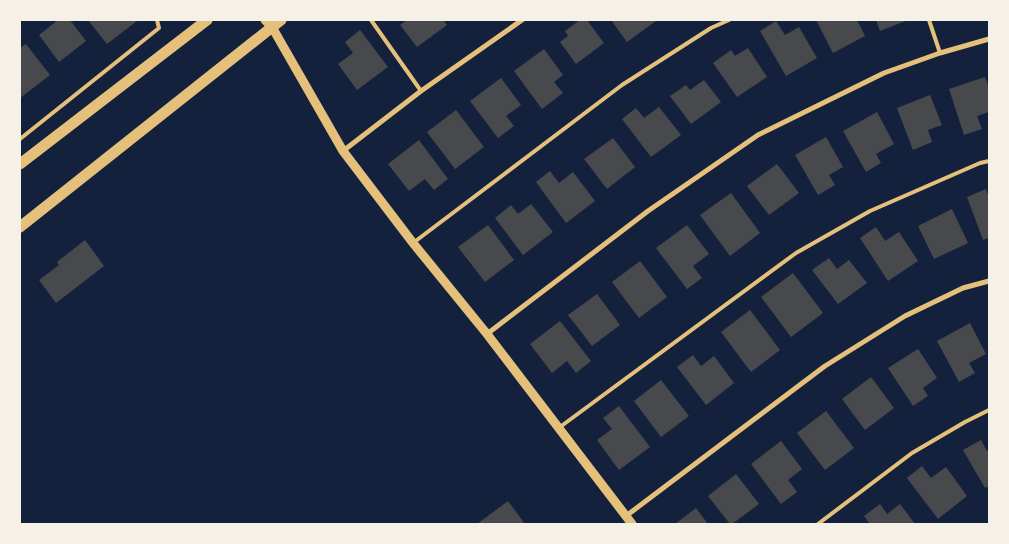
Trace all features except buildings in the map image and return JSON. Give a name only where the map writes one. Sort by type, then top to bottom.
[{"type":"main road","points":[[20,164],[207,20]]},
{"type":"main road","points":[[20,227],[272,22]]},
{"type":"street","points":[[344,151],[421,91],[522,20]]},
{"type":"street","points":[[272,22],[344,151],[413,243],[487,334],[629,520],[825,366],[905,316],[963,288],[989,281]]},
{"type":"street","points":[[487,334],[648,212],[758,135],[884,74],[940,53],[989,39]]},
{"type":"lane","points":[[20,139],[159,28],[157,20]]},
{"type":"lane","points":[[371,20],[421,91]]},
{"type":"lane","points":[[413,243],[622,85],[711,28],[729,20]]},
{"type":"lane","points":[[930,20],[940,53]]},
{"type":"lane","points":[[559,428],[796,254],[870,211],[980,163],[989,161]]},
{"type":"lane","points":[[818,524],[912,453],[989,410]]}]
